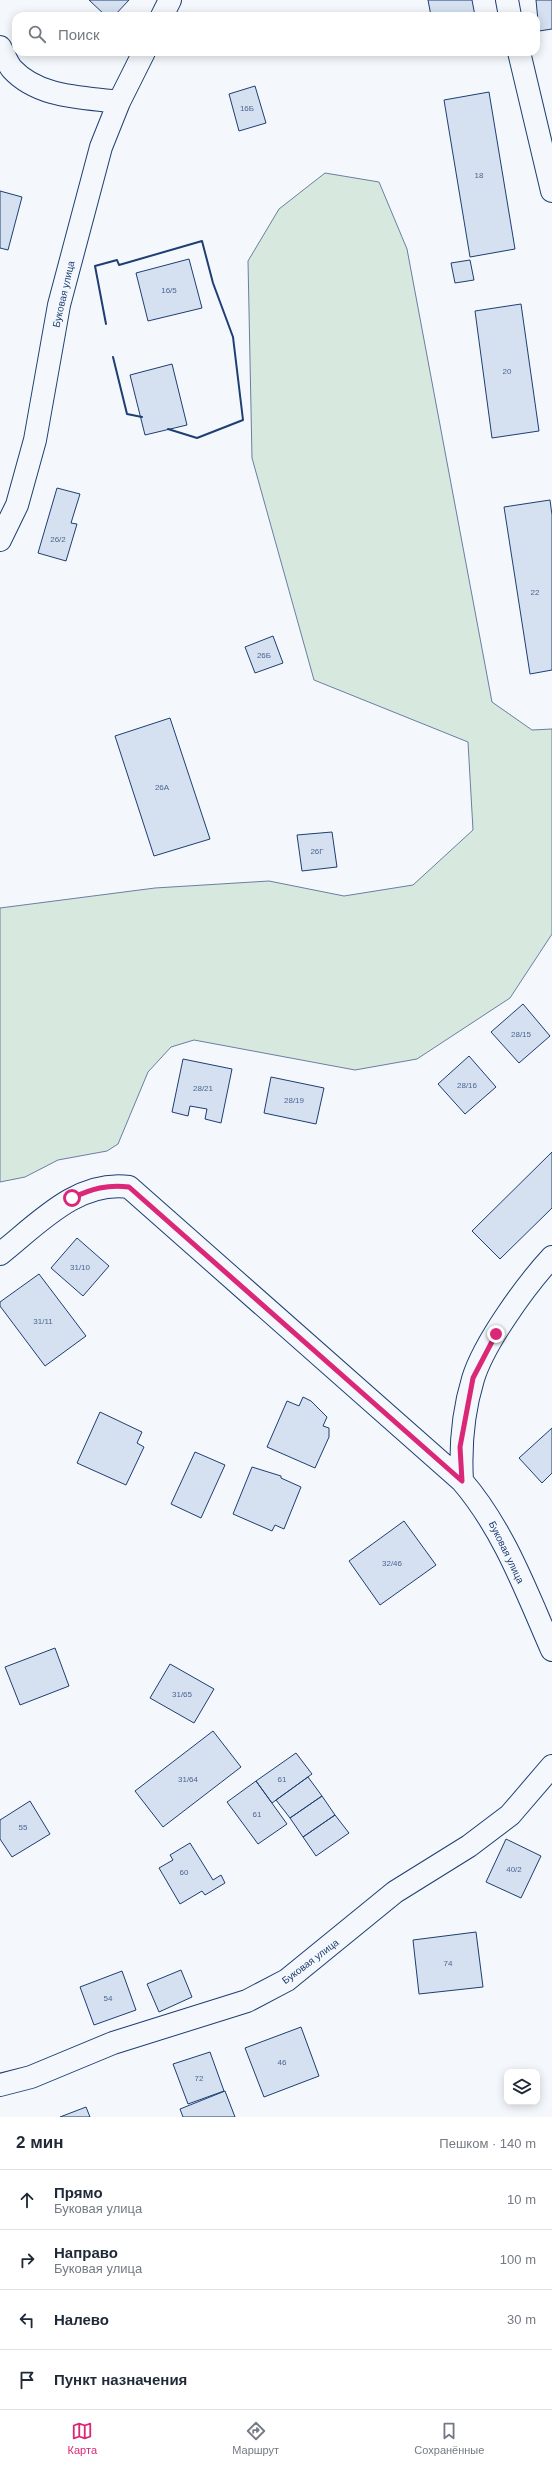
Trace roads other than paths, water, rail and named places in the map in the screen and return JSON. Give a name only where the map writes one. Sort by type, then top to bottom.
[{"type":"street","points":[[164,12],[170,0]]},
{"type":"street","points":[[507,0],[509,12]]},
{"type":"street","points":[[0,47],[11,68],[29,84],[57,94],[119,102]]},
{"type":"street","name":"Буковая улица","points":[[0,540],[17,505],[35,440],[59,305],[101,147],[119,102],[142,56]]},
{"type":"street","points":[[520,56],[552,191]]},
{"type":"street","name":"Буковая улица","points":[[0,1254],[72,1198],[91,1189],[114,1185],[129,1187],[462,1481],[482,1505],[501,1536],[552,1650]]},
{"type":"street","points":[[462,1481],[460,1447],[473,1378],[496,1334],[536,1274],[552,1257]]},
{"type":"street","name":"Буковая улица","points":[[0,2085],[31,2077],[113,2043],[247,2001],[287,1980],[395,1892],[469,1846],[510,1815],[552,1766]]}]
